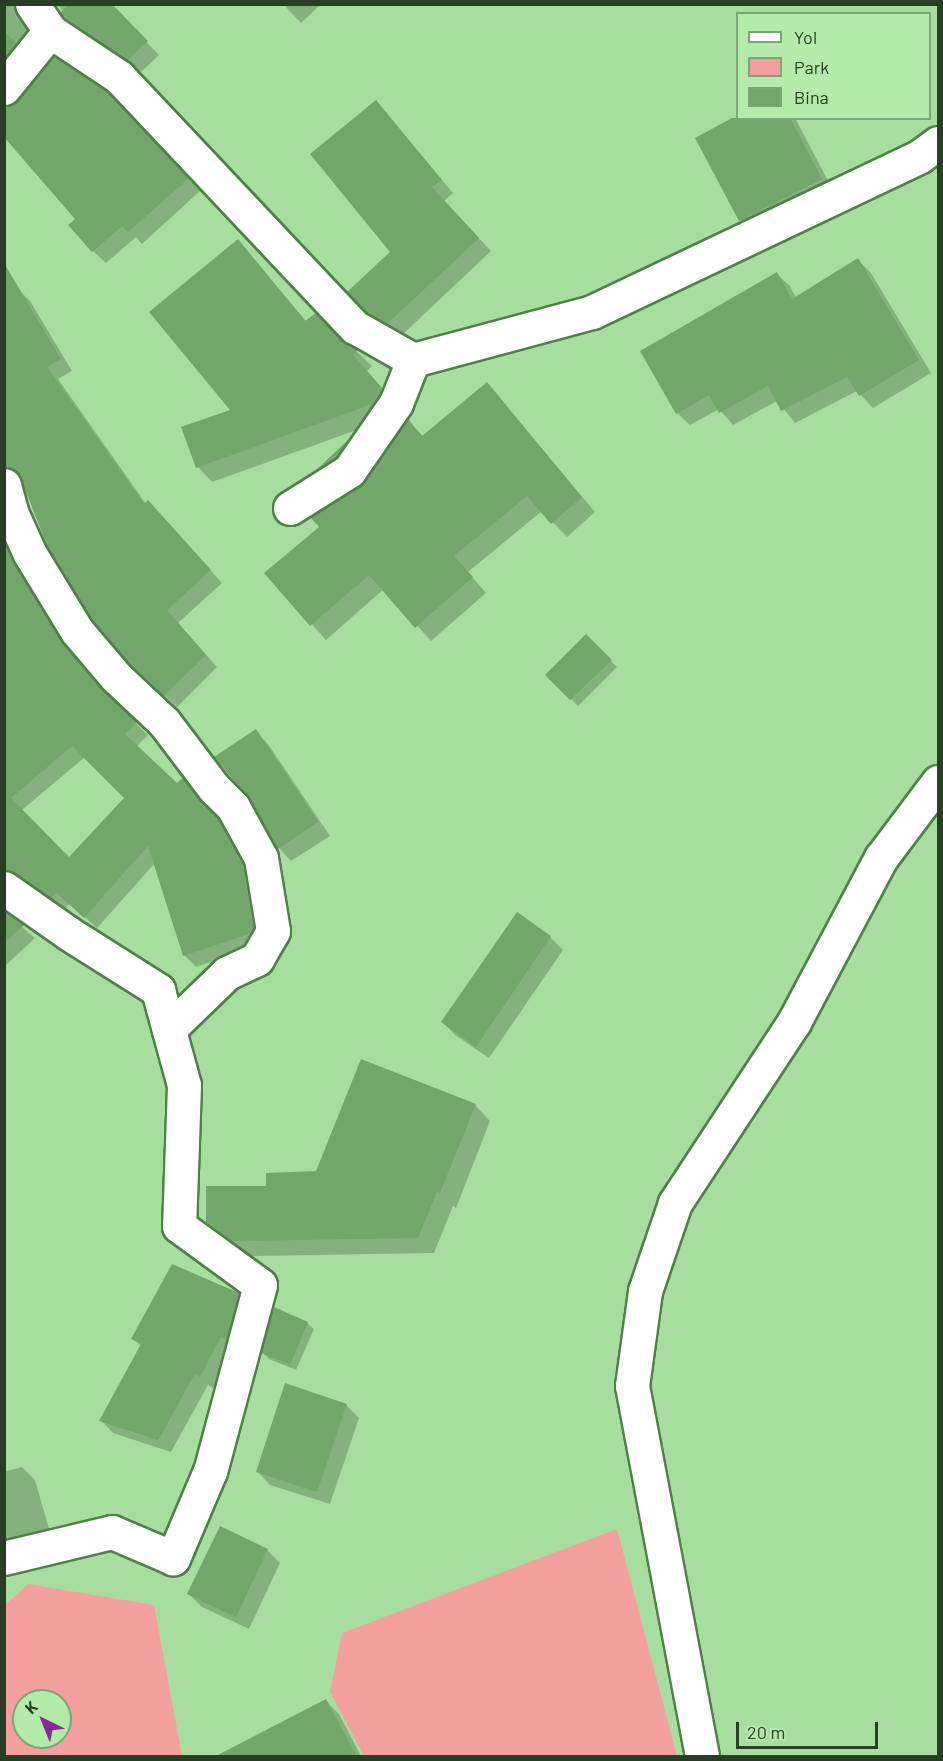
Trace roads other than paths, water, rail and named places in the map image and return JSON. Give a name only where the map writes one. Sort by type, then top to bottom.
[{"type":"street","points":[[32,4],[50,31],[119,77],[355,327],[413,360],[592,312],[920,156],[939,143]]},
{"type":"street","points":[[4,88],[50,31]]},
{"type":"street","points":[[290,508],[349,471],[396,403],[413,360]]},
{"type":"street","points":[[4,485],[11,512],[30,554],[77,631],[116,677],[164,722],[214,788],[233,807],[261,858],[273,931],[257,959],[226,973],[169,1029]]},
{"type":"street","points":[[702,1756],[632,1386],[645,1291],[675,1203],[794,1022],[881,858],[939,782]]},
{"type":"street","points":[[4,888],[68,933],[158,990],[184,1085],[179,1226],[260,1285],[210,1471],[173,1558],[112,1532],[4,1558]]}]
